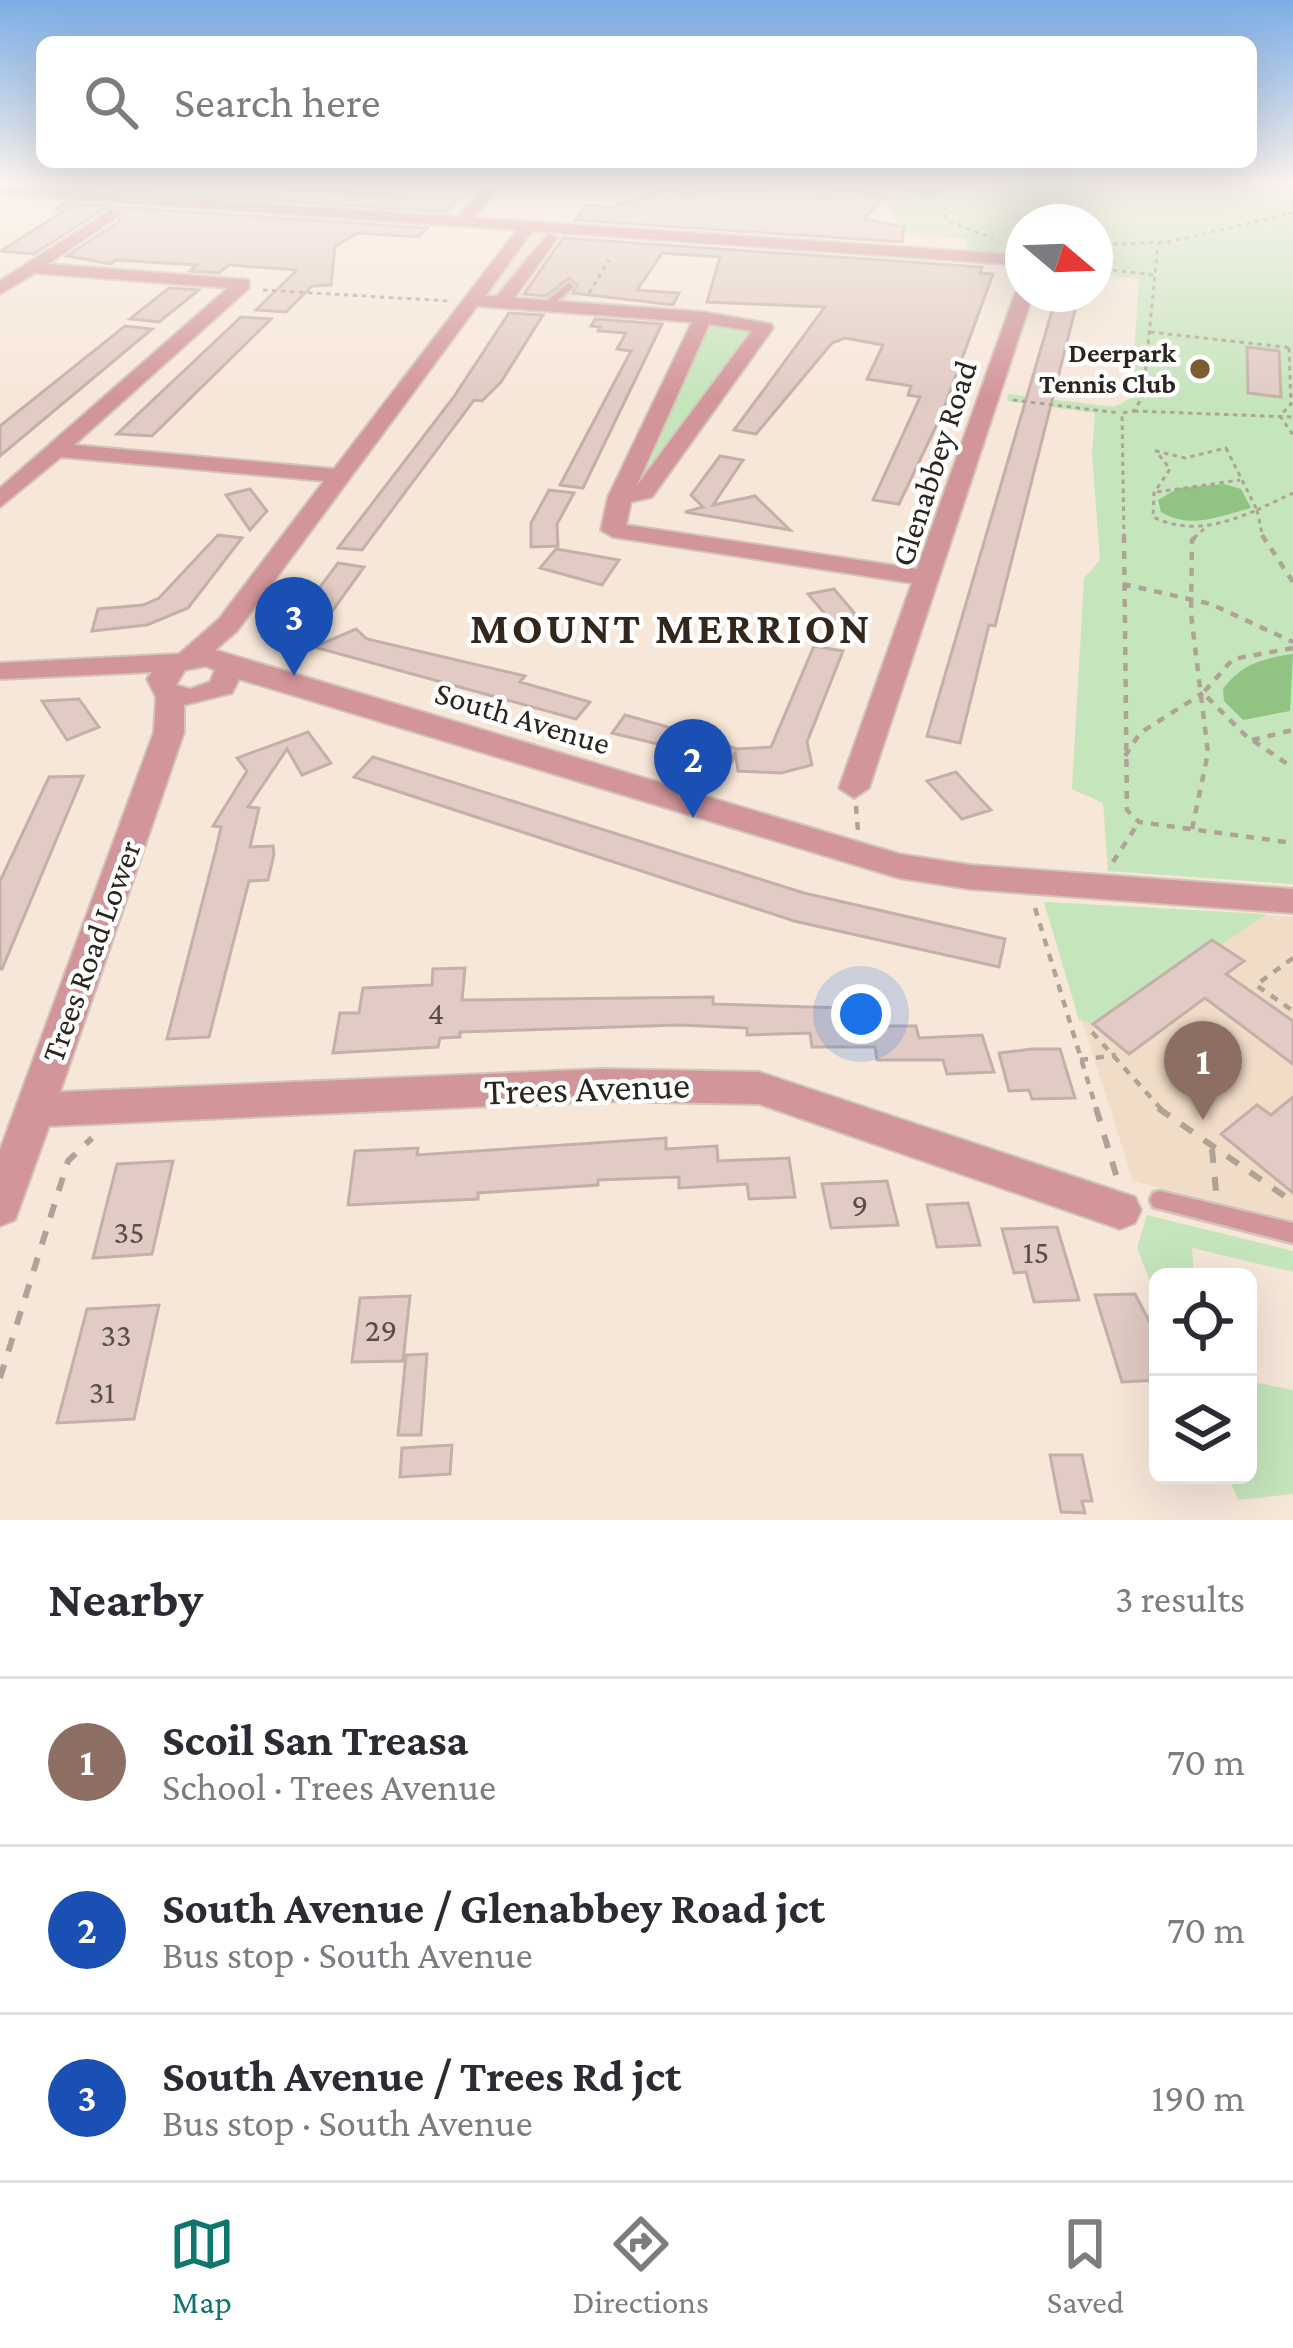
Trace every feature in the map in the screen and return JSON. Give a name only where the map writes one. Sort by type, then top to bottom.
[{"type":"street","points":[[0,289],[50,256]]},
{"type":"street","points":[[174,674],[227,625],[506,256]]},
{"type":"street","points":[[502,302],[536,256]]},
{"type":"street","points":[[945,256],[1005,259]]},
{"type":"street","points":[[32,268],[242,284]]},
{"type":"street","points":[[490,277],[519,279]]},
{"type":"street","points":[[0,500],[242,284]]},
{"type":"street","points":[[472,300],[703,317],[764,328],[762,337],[644,492],[620,497]]},
{"type":"street","name":"Glenabbey Road","points":[[854,788],[1018,312]]},
{"type":"street","points":[[703,317],[620,497],[613,530],[929,578]]},
{"type":"street","points":[[758,325],[783,319]]},
{"type":"street","points":[[56,450],[338,476]]},
{"type":"street","points":[[169,732],[220,678],[227,625]]},
{"type":"street","points":[[0,671],[106,663],[220,678]]},
{"type":"street","points":[[174,674],[220,678]]},
{"type":"street","name":"Trees Road Lower","points":[[0,1207],[169,732],[174,674]]},
{"type":"street","name":"South Avenue","points":[[220,678],[276,681],[860,856],[970,877],[1103,877],[1293,901]]},
{"type":"street","name":"Trees Avenue","points":[[33,1110],[602,1085],[759,1088],[1119,1197]]},
{"type":"lane","points":[[547,306],[569,286]]},
{"type":"lane","points":[[1160,1201],[1293,1234]]},
{"type":"path","points":[[1134,410],[1143,396],[1156,256]]},
{"type":"path","points":[[580,308],[609,260]]},
{"type":"path","points":[[1113,270],[1154,275]]},
{"type":"path","points":[[242,284],[260,290],[472,300]]},
{"type":"path","points":[[1150,332],[1291,348],[1291,404],[1282,419]]},
{"type":"path","points":[[989,397],[1122,413],[1293,417]]},
{"type":"path","points":[[1122,413],[1127,810],[1139,822],[1293,844]]},
{"type":"path","points":[[1282,419],[1293,435]]},
{"type":"path","points":[[1293,493],[1256,510],[1204,529],[1170,528],[1153,517],[1154,493],[1170,469],[1156,451],[1185,458],[1226,448],[1240,480],[1258,501],[1256,510],[1269,553],[1293,582]]},
{"type":"path","points":[[1154,493],[1240,480]]},
{"type":"path","points":[[1192,830],[1205,805],[1203,693],[1191,594],[1192,540],[1204,529]]},
{"type":"path","points":[[1123,584],[1191,594],[1233,608],[1293,645]]},
{"type":"path","points":[[1125,756],[1140,733],[1203,693],[1233,659],[1293,645]]},
{"type":"path","points":[[1203,693],[1252,740],[1293,768]]},
{"type":"path","points":[[1252,740],[1293,730]]},
{"type":"path","points":[[854,788],[860,856]]},
{"type":"path","points":[[1103,877],[1139,822]]},
{"type":"path","points":[[1033,897],[1119,1197]]},
{"type":"path","points":[[1293,958],[1256,985],[1293,1011]]},
{"type":"path","points":[[1092,1032],[1116,1054],[1150,1102],[1293,1202]]},
{"type":"path","points":[[1079,1060],[1116,1054]]},
{"type":"path","points":[[0,1378],[68,1161],[95,1135]]},
{"type":"path","points":[[1212,1149],[1217,1202]]},
{"type":"shaded area","points":[[512,256],[583,256],[592,281],[580,301],[483,294]]},
{"type":"shaded area","points":[[1044,902],[1293,917],[1293,1220],[1133,1181]]},
{"type":"green space","points":[[1113,256],[1293,256],[1293,884],[1108,871],[1103,803],[1072,789],[1084,578],[1100,560],[1092,454],[1095,413],[1007,401],[1008,394],[1114,407],[1131,398],[1139,279],[1113,276]]},
{"type":"green space","points":[[706,326],[757,331],[641,483]]},
{"type":"green space","points":[[1224,484],[1241,489],[1251,508],[1194,521],[1161,512],[1158,500],[1179,488]]},
{"type":"green space","points":[[1293,654],[1290,711],[1243,720],[1224,701],[1223,689],[1245,668]]},
{"type":"green space","points":[[1044,902],[1267,914],[1220,945],[1212,940],[1093,1024],[1079,1020]]},
{"type":"green space","points":[[1147,1215],[1293,1251],[1293,1272],[1192,1248],[1193,1268],[1149,1268],[1149,1279],[1137,1248]]},
{"type":"green space","points":[[1257,1383],[1293,1390],[1293,1494],[1238,1500],[1232,1484],[1257,1484]]},
{"type":"building","points":[[67,256],[334,256],[331,285],[312,286],[286,312],[256,310],[297,270],[229,265],[219,273],[190,271],[197,265],[116,260],[110,264]]},
{"type":"building","points":[[551,256],[660,256],[637,290],[679,293],[673,305],[573,293],[577,285],[569,278],[546,296],[524,294]]},
{"type":"building","points":[[705,256],[822,256],[982,267],[980,273],[993,274],[941,416],[899,504],[873,500],[920,397],[908,395],[911,386],[867,379],[883,345],[845,338],[832,343],[756,434],[734,430],[825,307],[707,302],[720,257]]},
{"type":"building","points":[[169,288],[199,290],[159,322],[130,319]]},
{"type":"building","points":[[1052,312],[1074,312],[995,626],[989,625],[960,743],[927,736]]},
{"type":"building","points":[[509,313],[543,315],[501,382],[482,401],[474,400],[362,550],[338,548],[453,398]]},
{"type":"building","points":[[241,317],[271,319],[152,436],[117,434]]},
{"type":"building","points":[[595,319],[662,324],[583,488],[560,485],[631,351],[617,349],[626,333],[598,331],[600,327],[591,326]]},
{"type":"building","points":[[125,326],[152,329],[0,456],[0,426]]},
{"type":"building","points":[[1247,347],[1279,351],[1281,397],[1248,393]]},
{"type":"building","points":[[720,456],[743,460],[713,505],[755,496],[790,530],[685,512],[703,507],[691,495]]},
{"type":"building","points":[[250,489],[267,511],[250,530],[226,495]]},
{"type":"building","points":[[549,490],[574,493],[557,524],[558,546],[531,547],[531,523]]},
{"type":"building","points":[[218,535],[242,538],[188,608],[147,625],[92,631],[98,609],[143,605],[159,598]]},
{"type":"building","points":[[556,549],[619,560],[602,585],[540,568]]},
{"type":"building","points":[[338,563],[364,567],[313,638],[295,620]]},
{"type":"building","points":[[834,589],[857,616],[831,621],[808,594]]},
{"type":"building","points":[[356,629],[367,639],[525,676],[520,682],[590,702],[576,719],[314,647]]},
{"type":"building","points":[[814,646],[843,651],[807,742],[812,765],[781,773],[738,771],[735,752],[732,762],[612,733],[625,715],[693,734],[697,727],[719,731],[715,740],[736,749],[771,747]]},
{"type":"building","points":[[79,699],[99,727],[67,740],[42,701]]},
{"type":"building","points":[[308,732],[331,763],[302,775],[287,749],[248,807],[259,808],[250,847],[273,846],[274,854],[268,880],[249,881],[209,1037],[167,1039],[221,827],[213,826],[247,771],[237,758]]},
{"type":"building","points":[[373,757],[804,893],[1005,939],[999,967],[794,921],[354,777]]},
{"type":"building","points":[[956,772],[991,810],[962,819],[927,781]]},
{"type":"building","points":[[83,776],[0,969],[0,881],[49,777]]},
{"type":"building","points":[[1212,940],[1244,961],[1226,974],[1293,1021],[1293,1064],[1205,998],[1129,1054],[1093,1024]]},
{"type":"building","points":[[465,968],[462,1000],[713,997],[713,1004],[843,1008],[846,1026],[916,1026],[919,1038],[982,1035],[994,1072],[947,1074],[943,1060],[877,1060],[875,1047],[812,1047],[810,1033],[747,1035],[747,1028],[678,1025],[460,1032],[460,1037],[440,1038],[438,1047],[333,1053],[340,1013],[359,1013],[363,988],[432,985],[433,969]]},
{"type":"building","points":[[1060,1049],[1075,1098],[1032,1099],[1029,1090],[1009,1091],[999,1053]]},
{"type":"building","points":[[1293,1097],[1293,1193],[1221,1134],[1257,1105],[1271,1115]]},
{"type":"building","points":[[666,1138],[666,1149],[717,1146],[718,1161],[789,1158],[795,1197],[749,1199],[747,1184],[679,1188],[679,1177],[478,1193],[478,1199],[348,1205],[355,1151],[418,1148],[417,1155]]},
{"type":"building","points":[[173,1161],[152,1254],[93,1258],[117,1164]]},
{"type":"building","points":[[887,1181],[898,1225],[831,1228],[822,1184]]},
{"type":"building","points":[[968,1203],[980,1245],[937,1247],[927,1205]]},
{"type":"building","points":[[1057,1227],[1079,1300],[1034,1302],[1026,1272],[1014,1273],[1002,1229]]},
{"type":"building","points":[[1135,1294],[1149,1321],[1149,1380],[1122,1382],[1095,1295]]},
{"type":"building","points":[[410,1296],[403,1361],[352,1362],[360,1298]]},
{"type":"building","points":[[159,1305],[134,1419],[57,1423],[87,1309]]},
{"type":"building","points":[[427,1354],[421,1435],[398,1435],[406,1355]]},
{"type":"building","points":[[452,1445],[450,1474],[400,1477],[402,1448]]},
{"type":"building","points":[[1050,1455],[1082,1455],[1092,1501],[1082,1501],[1085,1513],[1061,1512]]},
{"type":"place","name":"Deerpark Tennis Club","points":[[1200,369]]},
{"type":"place","name":"South Avenue / Trees Rd jct","points":[[294,676]]},
{"type":"place","name":"South Avenue / Glenabbey Road jct","points":[[693,818]]},
{"type":"place","name":"Scoil San Treasa","points":[[1203,1120]]},
{"type":"district","name":"MOUNT MERRION","points":[[671,627]]}]
